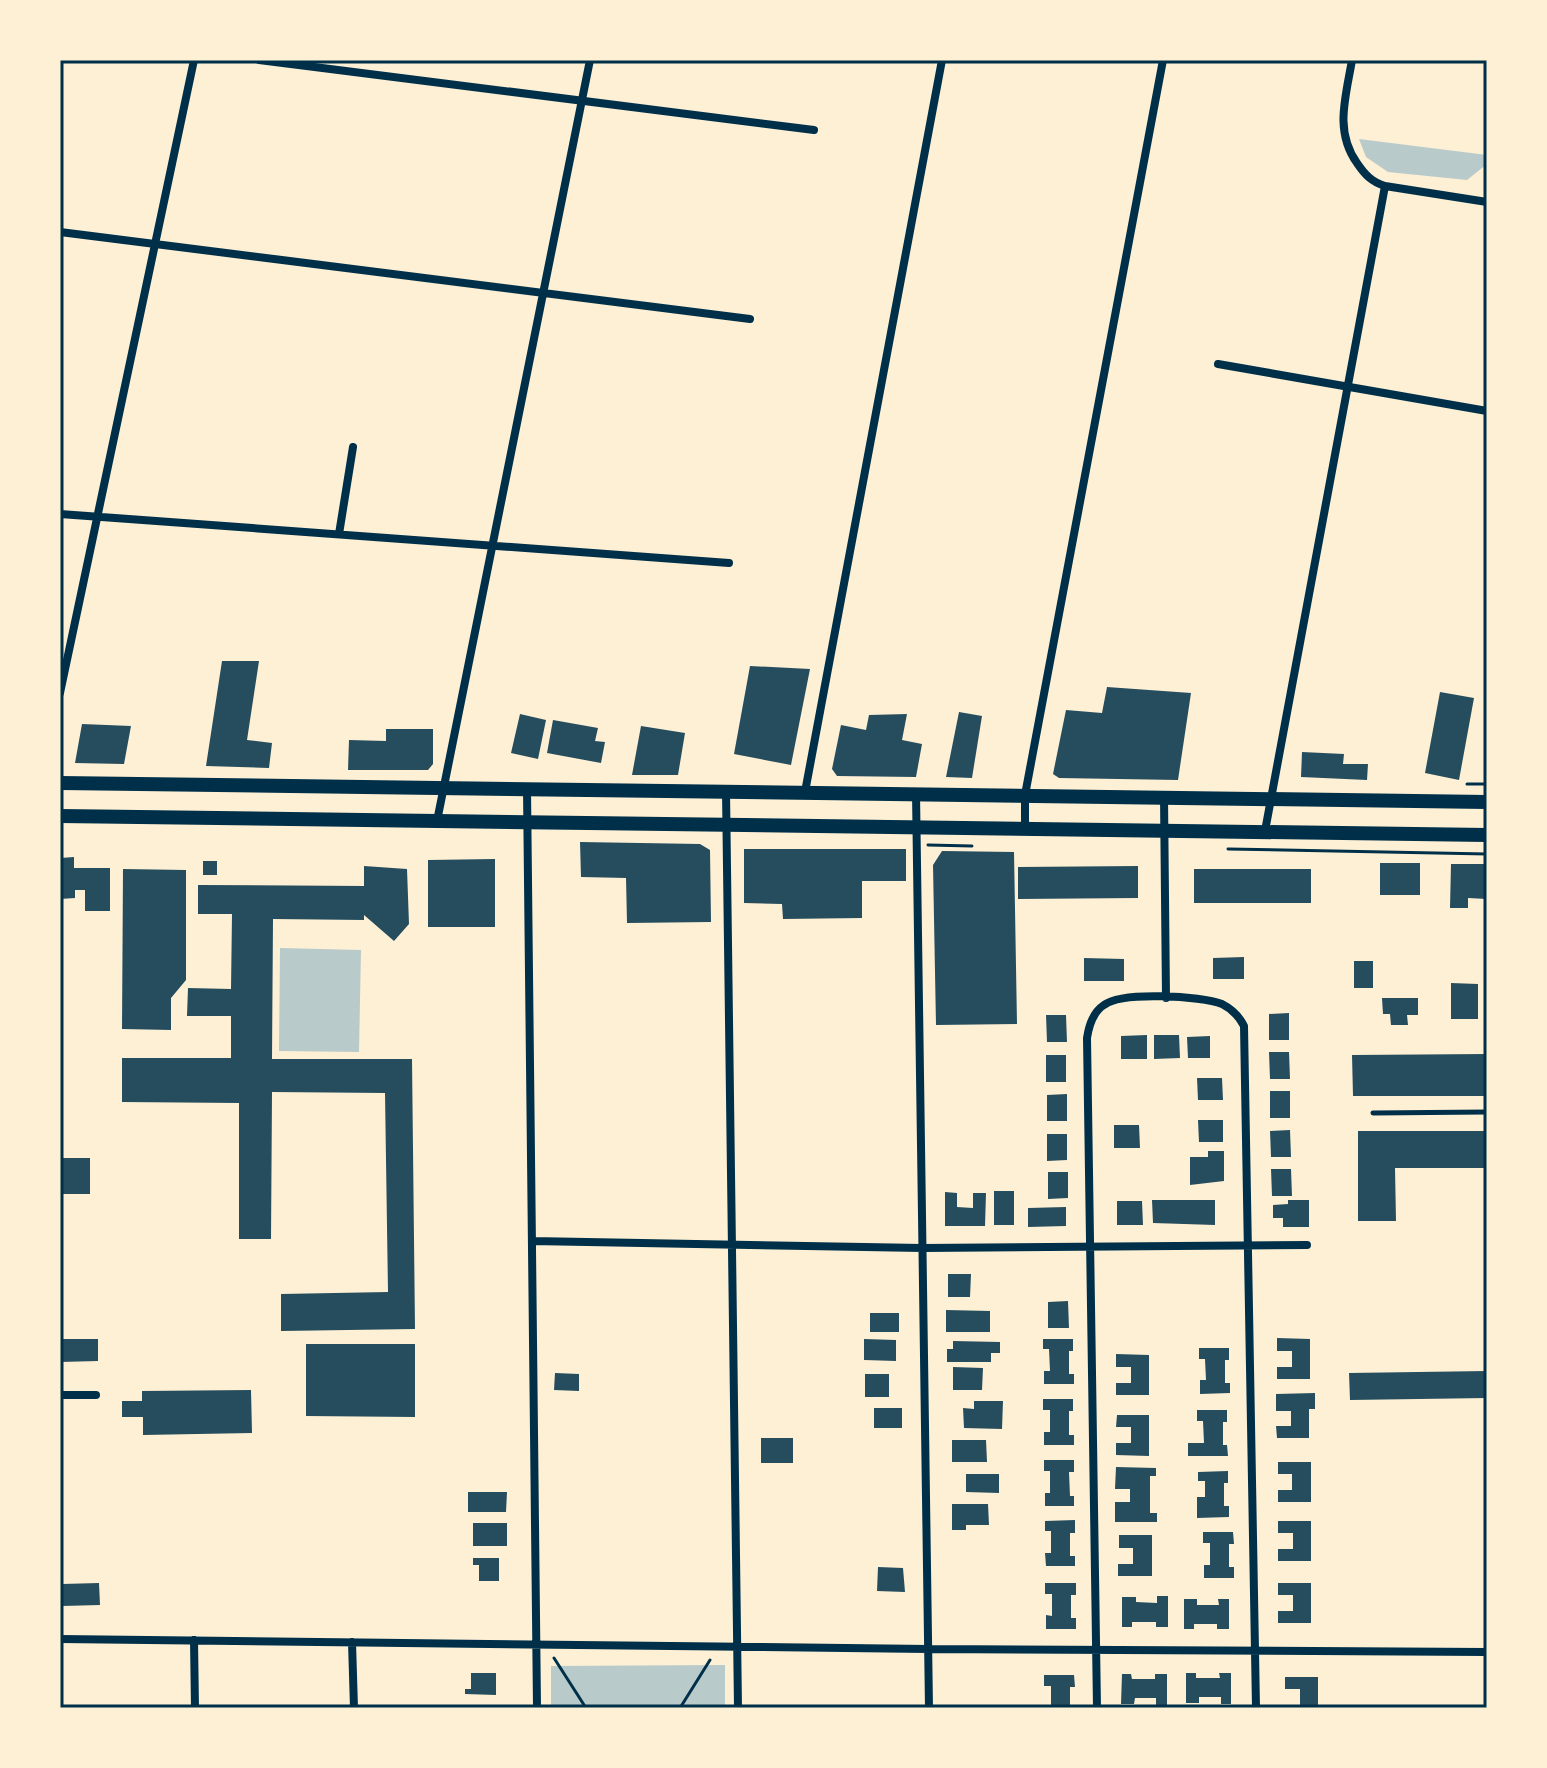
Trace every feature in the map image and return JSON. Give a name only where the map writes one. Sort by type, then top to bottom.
[{"type":"main road","points":[[60,783],[1487,802]]},
{"type":"main road","points":[[60,816],[1487,835]]},
{"type":"street","points":[[60,693],[194,60]]},
{"type":"street","points":[[259,60],[814,130]]},
{"type":"street","points":[[437,821],[590,60]]},
{"type":"street","points":[[805,792],[942,60]]},
{"type":"street","points":[[1025,828],[1025,795],[1163,60]]},
{"type":"street","points":[[1352,60],[1343,110],[1343,134],[1352,157],[1365,174],[1385,186],[1487,202]]},
{"type":"street","points":[[1265,831],[1385,186]]},
{"type":"street","points":[[60,232],[750,319]]},
{"type":"street","points":[[1218,364],[1487,411]]},
{"type":"street","points":[[339,534],[353,447]]},
{"type":"street","points":[[60,514],[729,563]]},
{"type":"street","points":[[527,788],[532,1241],[541,1644],[537,1708]]},
{"type":"street","points":[[726,791],[738,1708]]},
{"type":"street","points":[[916,793],[929,1708]]},
{"type":"street","points":[[1164,796],[1166,998]]},
{"type":"street","points":[[1097,1708],[1089,1028],[1098,1010],[1112,1000],[1166,998],[1219,1003],[1234,1012],[1244,1026],[1256,1708]]},
{"type":"street","points":[[532,1241],[922,1248],[1307,1245]]},
{"type":"street","points":[[60,1395],[96,1395]]},
{"type":"street","points":[[60,1639],[1487,1652]]},
{"type":"street","points":[[194,1640],[195,1708]]},
{"type":"street","points":[[352,1642],[354,1708]]},
{"type":"lane","points":[[1373,1113],[1487,1112]]},
{"type":"path","points":[[541,1644],[586,1708]]},
{"type":"path","points":[[680,1708],[719,1647]]},
{"type":"shaded area","points":[[1359,139],[1487,155],[1487,164],[1467,180],[1388,172],[1366,157]]},
{"type":"shaded area","points":[[280,948],[361,950],[359,1052],[279,1051]]},
{"type":"shaded area","points":[[725,1665],[725,1708],[551,1708],[551,1666]]},
{"type":"building","points":[[222,661],[259,661],[247,740],[272,743],[269,768],[206,766]]},
{"type":"building","points":[[750,666],[810,669],[791,765],[734,754]]},
{"type":"building","points":[[1107,687],[1191,693],[1178,780],[1059,778],[1053,774],[1066,710],[1102,713]]},
{"type":"building","points":[[1440,692],[1474,698],[1459,780],[1425,773]]},
{"type":"building","points":[[959,712],[982,716],[972,778],[946,777]]},
{"type":"building","points":[[520,714],[546,720],[538,759],[511,753]]},
{"type":"building","points":[[907,714],[902,740],[922,744],[916,777],[837,776],[832,769],[841,725],[866,730],[869,715]]},
{"type":"building","points":[[553,720],[598,728],[595,741],[605,742],[601,763],[547,753]]},
{"type":"building","points":[[82,724],[131,726],[124,764],[75,763]]},
{"type":"building","points":[[641,726],[685,733],[678,775],[632,775]]},
{"type":"building","points":[[386,729],[433,729],[433,764],[428,770],[348,770],[349,740],[386,741]]},
{"type":"building","points":[[1302,752],[1344,754],[1343,764],[1368,764],[1367,780],[1301,777]]},
{"type":"building","points":[[580,842],[700,844],[710,850],[711,922],[627,923],[626,878],[581,877]]},
{"type":"building","points":[[744,849],[906,849],[906,881],[862,881],[862,918],[783,919],[782,904],[744,903]]},
{"type":"building","points":[[942,851],[1014,852],[1017,1024],[936,1025],[933,865]]},
{"type":"building","points":[[74,857],[74,868],[110,868],[110,911],[85,911],[85,890],[75,890],[75,898],[60,899],[60,858]]},
{"type":"building","points":[[495,859],[495,927],[428,927],[428,860]]},
{"type":"building","points":[[203,861],[217,861],[217,875],[203,875]]},
{"type":"building","points":[[1380,863],[1420,863],[1420,895],[1380,895]]},
{"type":"building","points":[[1451,864],[1487,864],[1487,899],[1468,898],[1468,908],[1450,908]]},
{"type":"building","points":[[364,866],[407,869],[409,924],[394,941],[364,915],[364,920],[273,919],[272,1059],[412,1059],[415,1329],[281,1331],[281,1294],[388,1292],[385,1093],[272,1092],[271,1239],[239,1239],[239,1103],[122,1102],[122,1058],[231,1058],[231,1016],[187,1016],[188,988],[231,989],[232,914],[198,914],[198,885],[364,886]]},
{"type":"building","points":[[1138,866],[1138,898],[1018,899],[1018,867]]},
{"type":"building","points":[[123,869],[186,870],[186,980],[171,998],[171,1030],[122,1029]]},
{"type":"building","points":[[1194,869],[1311,869],[1311,903],[1194,903]]},
{"type":"building","points":[[1244,957],[1244,979],[1213,979],[1213,958]]},
{"type":"building","points":[[1084,958],[1124,959],[1124,981],[1084,981]]},
{"type":"building","points":[[1354,961],[1373,961],[1373,988],[1354,988]]},
{"type":"building","points":[[1451,983],[1478,984],[1478,1019],[1451,1019]]},
{"type":"building","points":[[1382,998],[1418,998],[1418,1015],[1407,1015],[1408,1025],[1391,1025],[1390,1014],[1383,1014]]},
{"type":"building","points":[[1289,1013],[1289,1040],[1269,1040],[1269,1014]]},
{"type":"building","points":[[1046,1015],[1066,1015],[1067,1042],[1047,1042]]},
{"type":"building","points":[[1147,1035],[1147,1059],[1121,1059],[1121,1036]]},
{"type":"building","points":[[1154,1035],[1179,1035],[1180,1058],[1154,1059]]},
{"type":"building","points":[[1210,1036],[1210,1058],[1188,1058],[1187,1037]]},
{"type":"building","points":[[1269,1052],[1289,1052],[1290,1079],[1270,1079]]},
{"type":"building","points":[[1487,1054],[1487,1096],[1353,1096],[1352,1055]]},
{"type":"building","points":[[1046,1055],[1066,1055],[1066,1082],[1046,1082]]},
{"type":"building","points":[[1197,1078],[1222,1078],[1223,1100],[1198,1100]]},
{"type":"building","points":[[1270,1091],[1290,1091],[1290,1118],[1270,1118]]},
{"type":"building","points":[[1067,1094],[1067,1121],[1047,1121],[1047,1095]]},
{"type":"building","points":[[1198,1120],[1223,1120],[1223,1142],[1199,1142]]},
{"type":"building","points":[[1114,1125],[1139,1125],[1140,1148],[1114,1148]]},
{"type":"building","points":[[1290,1130],[1291,1157],[1271,1157],[1270,1131]]},
{"type":"building","points":[[1358,1131],[1487,1131],[1487,1168],[1395,1168],[1396,1221],[1358,1221]]},
{"type":"building","points":[[1047,1134],[1067,1134],[1067,1160],[1047,1161]]},
{"type":"building","points":[[1208,1151],[1224,1151],[1224,1181],[1190,1185],[1190,1157],[1208,1157]]},
{"type":"building","points":[[60,1158],[90,1158],[90,1194],[60,1194]]},
{"type":"building","points":[[1271,1169],[1291,1169],[1292,1196],[1272,1196]]},
{"type":"building","points":[[1048,1172],[1068,1172],[1068,1198],[1048,1199]]},
{"type":"building","points":[[994,1191],[1014,1191],[1014,1225],[994,1225]]},
{"type":"building","points":[[945,1192],[957,1193],[957,1207],[973,1208],[973,1193],[986,1193],[985,1226],[945,1226]]},
{"type":"building","points":[[1152,1200],[1215,1200],[1215,1225],[1153,1223]]},
{"type":"building","points":[[1288,1200],[1309,1200],[1309,1227],[1283,1227],[1283,1218],[1273,1218],[1273,1205],[1288,1204]]},
{"type":"building","points":[[1117,1201],[1142,1201],[1143,1225],[1117,1225]]},
{"type":"building","points":[[1066,1207],[1066,1226],[1028,1227],[1028,1208]]},
{"type":"building","points":[[948,1274],[971,1274],[970,1297],[948,1297]]},
{"type":"building","points":[[1068,1301],[1069,1328],[1048,1328],[1048,1302]]},
{"type":"building","points":[[946,1310],[990,1311],[990,1332],[946,1332]]},
{"type":"building","points":[[870,1313],[899,1313],[899,1332],[870,1332]]},
{"type":"building","points":[[1277,1338],[1310,1339],[1310,1379],[1277,1379],[1277,1367],[1292,1367],[1292,1351],[1277,1351]]},
{"type":"building","points":[[60,1339],[98,1339],[98,1361],[60,1362]]},
{"type":"building","points":[[864,1339],[896,1340],[896,1361],[864,1360]]},
{"type":"building","points":[[1043,1339],[1073,1339],[1073,1351],[1069,1351],[1069,1374],[1074,1374],[1074,1384],[1044,1384],[1044,1371],[1050,1371],[1049,1349],[1043,1349]]},
{"type":"building","points":[[953,1341],[1000,1342],[1000,1353],[991,1353],[991,1362],[947,1362],[947,1349],[953,1349]]},
{"type":"building","points":[[306,1344],[415,1344],[415,1417],[306,1416]]},
{"type":"building","points":[[1199,1348],[1229,1348],[1229,1360],[1225,1360],[1225,1383],[1230,1383],[1230,1393],[1200,1394],[1200,1380],[1206,1380],[1205,1359],[1199,1359]]},
{"type":"building","points":[[1116,1354],[1149,1355],[1149,1395],[1116,1395],[1116,1383],[1131,1383],[1131,1367],[1116,1367]]},
{"type":"building","points":[[953,1367],[983,1368],[982,1390],[953,1390]]},
{"type":"building","points":[[1487,1371],[1487,1398],[1350,1400],[1349,1373]]},
{"type":"building","points":[[555,1373],[579,1374],[579,1391],[554,1390]]},
{"type":"building","points":[[865,1374],[889,1374],[889,1397],[865,1397]]},
{"type":"building","points":[[251,1390],[252,1433],[143,1435],[143,1417],[122,1417],[122,1401],[142,1401],[142,1391]]},
{"type":"building","points":[[1315,1393],[1315,1409],[1309,1409],[1309,1438],[1277,1438],[1276,1426],[1291,1426],[1291,1411],[1276,1411],[1276,1394]]},
{"type":"building","points":[[1043,1399],[1073,1399],[1073,1411],[1069,1411],[1069,1435],[1074,1435],[1074,1445],[1044,1445],[1044,1432],[1050,1432],[1050,1410],[1043,1410]]},
{"type":"building","points":[[974,1401],[1003,1401],[1002,1429],[964,1428],[963,1408],[974,1409]]},
{"type":"building","points":[[874,1408],[902,1408],[902,1428],[874,1428]]},
{"type":"building","points":[[1197,1410],[1227,1410],[1227,1422],[1223,1422],[1223,1445],[1227,1445],[1228,1456],[1188,1456],[1188,1443],[1204,1443],[1203,1421],[1197,1421]]},
{"type":"building","points":[[1117,1415],[1149,1415],[1149,1456],[1116,1455],[1116,1443],[1131,1443],[1131,1427],[1116,1427]]},
{"type":"building","points":[[761,1438],[793,1438],[793,1463],[761,1463]]},
{"type":"building","points":[[952,1440],[986,1440],[987,1462],[952,1462]]},
{"type":"building","points":[[1044,1460],[1074,1460],[1074,1472],[1069,1472],[1070,1496],[1074,1496],[1074,1506],[1045,1506],[1045,1493],[1050,1493],[1050,1471],[1044,1471]]},
{"type":"building","points":[[1278,1462],[1311,1462],[1311,1502],[1278,1502],[1278,1490],[1292,1490],[1292,1474],[1278,1474]]},
{"type":"building","points":[[1116,1467],[1156,1468],[1156,1476],[1150,1476],[1150,1513],[1157,1513],[1157,1522],[1115,1522],[1115,1502],[1130,1502],[1130,1489],[1115,1489]]},
{"type":"building","points":[[1228,1471],[1228,1483],[1224,1483],[1224,1506],[1229,1506],[1229,1517],[1197,1518],[1197,1497],[1205,1497],[1205,1481],[1198,1481],[1198,1472]]},
{"type":"building","points":[[966,1474],[999,1474],[999,1493],[966,1492]]},
{"type":"building","points":[[468,1492],[507,1492],[506,1512],[468,1512]]},
{"type":"building","points":[[952,1504],[988,1504],[989,1525],[966,1525],[966,1530],[952,1530]]},
{"type":"building","points":[[1075,1520],[1075,1533],[1070,1533],[1070,1556],[1075,1556],[1075,1566],[1046,1566],[1045,1553],[1051,1553],[1051,1531],[1045,1531],[1045,1521]]},
{"type":"building","points":[[1278,1521],[1311,1521],[1311,1561],[1278,1561],[1278,1549],[1293,1549],[1293,1533],[1278,1533]]},
{"type":"building","points":[[473,1523],[507,1523],[507,1546],[473,1546]]},
{"type":"building","points":[[1203,1532],[1233,1532],[1234,1544],[1229,1544],[1229,1567],[1234,1567],[1234,1578],[1204,1578],[1204,1565],[1210,1565],[1210,1543],[1203,1543]]},
{"type":"building","points":[[1119,1535],[1152,1535],[1152,1576],[1118,1576],[1118,1564],[1133,1564],[1133,1548],[1119,1548]]},
{"type":"building","points":[[473,1558],[499,1558],[499,1581],[479,1581],[479,1565],[473,1565]]},
{"type":"building","points":[[878,1567],[903,1568],[905,1592],[877,1591]]},
{"type":"building","points":[[99,1583],[100,1605],[62,1606],[62,1584]]},
{"type":"building","points":[[1045,1583],[1076,1583],[1076,1595],[1071,1595],[1071,1618],[1076,1618],[1076,1629],[1046,1629],[1046,1615],[1052,1616],[1052,1594],[1045,1594]]},
{"type":"building","points":[[1278,1583],[1311,1583],[1311,1623],[1278,1623],[1278,1611],[1293,1611],[1293,1595],[1278,1595]]},
{"type":"building","points":[[1157,1596],[1168,1596],[1168,1627],[1156,1627],[1156,1622],[1132,1622],[1132,1627],[1122,1627],[1122,1597],[1136,1597],[1136,1602],[1157,1603]]},
{"type":"building","points":[[1184,1599],[1197,1599],[1197,1605],[1219,1605],[1218,1599],[1229,1599],[1229,1629],[1217,1629],[1217,1624],[1194,1624],[1194,1629],[1184,1629]]},
{"type":"building","points":[[471,1673],[496,1673],[496,1695],[465,1694],[465,1689],[471,1689]]},
{"type":"building","points":[[1186,1673],[1196,1673],[1196,1678],[1220,1678],[1219,1673],[1231,1673],[1231,1704],[1221,1704],[1221,1697],[1199,1697],[1199,1703],[1186,1703]]},
{"type":"building","points":[[1122,1674],[1131,1674],[1132,1679],[1155,1679],[1155,1674],[1167,1674],[1167,1705],[1156,1705],[1156,1698],[1135,1698],[1134,1704],[1121,1704]]},
{"type":"building","points":[[1044,1675],[1074,1675],[1075,1687],[1070,1687],[1070,1708],[1051,1708],[1051,1686],[1044,1686]]},
{"type":"building","points":[[1285,1677],[1318,1677],[1318,1708],[1300,1708],[1300,1689],[1285,1689]]}]
